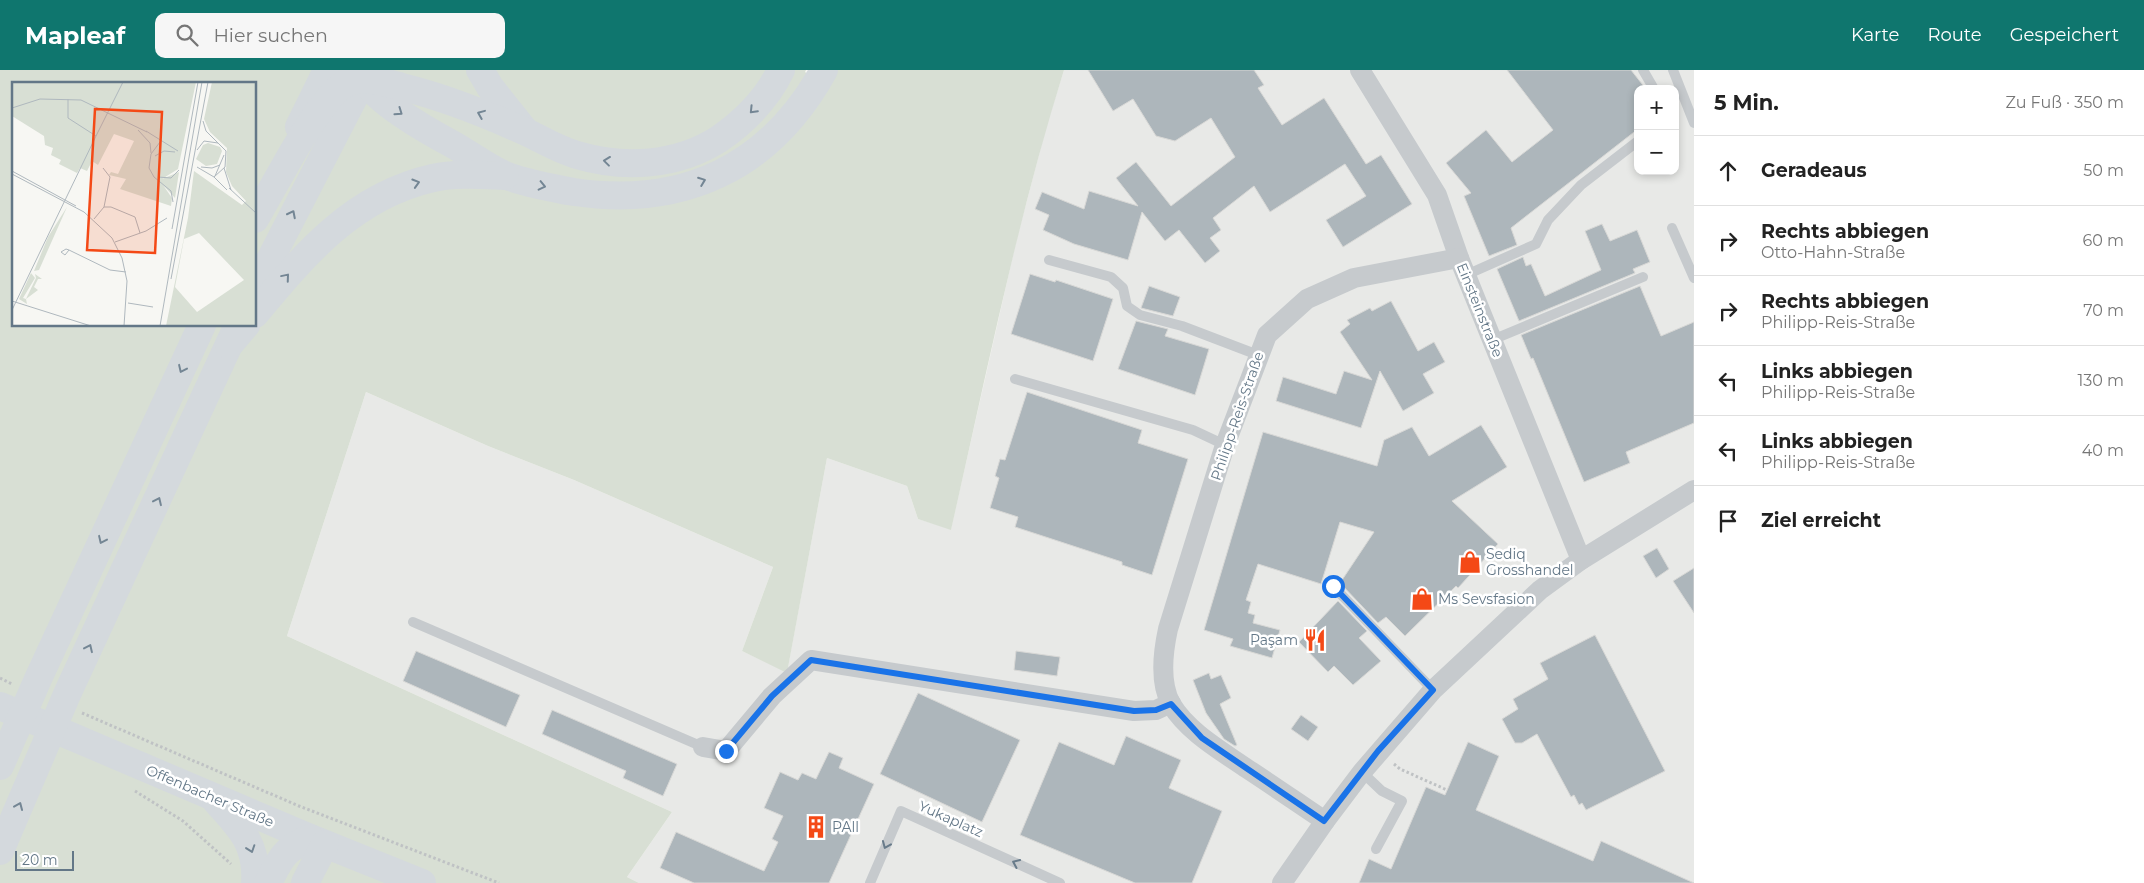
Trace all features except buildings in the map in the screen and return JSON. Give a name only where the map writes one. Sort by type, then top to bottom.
[{"type":"main road","points":[[256,213],[327,70]]},
{"type":"main road","points":[[480,70],[490,87],[526,132]]},
{"type":"main road","points":[[256,218],[326,100],[336,89],[364,73],[426,93],[526,132],[576,155],[604,161],[631,163],[659,162],[685,156],[708,146],[731,131],[748,116],[768,93],[781,70]]},
{"type":"main road","points":[[256,313],[301,259],[326,234],[372,202],[412,184],[434,178],[463,175],[505,176],[546,187],[603,195],[641,195],[692,185],[735,165],[767,142],[796,112],[824,70]]},
{"type":"main road","points":[[364,73],[390,105],[416,124],[505,176]]},
{"type":"main road","points":[[256,287],[364,73]]},
{"type":"main road","points":[[5,755],[28,683],[202,326]]},
{"type":"main road","points":[[0,851],[40,756],[75,703],[238,332]]},
{"type":"main road","name":"Offenbacher Straße","points":[[0,706],[324,844],[422,883]]},
{"type":"main road","points":[[212,796],[247,839],[253,855],[255,883]]},
{"type":"main road","points":[[268,883],[286,851],[294,845],[324,844],[305,883]]},
{"type":"street","name":"Einsteinstraße","points":[[1360,70],[1437,195],[1462,266],[1582,560]]},
{"type":"street","name":"Philipp-Reis-Straße","points":[[1324,821],[1202,738],[1171,704],[1166,688],[1163,652],[1168,629],[1225,444],[1267,334],[1307,299],[1354,278],[1462,266]]},
{"type":"street","points":[[1282,883],[1324,821],[1362,772],[1433,690],[1540,590],[1582,560],[1694,490]]},
{"type":"street","points":[[703,747],[726,751],[772,696],[811,660],[1134,711],[1156,710],[1171,704]]},
{"type":"lane","points":[[1643,70],[1652,85]]},
{"type":"lane","points":[[1673,70],[1694,123]]},
{"type":"lane","points":[[1462,266],[1536,244],[1548,220],[1581,185],[1634,144]]},
{"type":"lane","points":[[1672,228],[1694,278]]},
{"type":"lane","points":[[1049,260],[1111,278],[1123,288],[1127,306],[1140,315],[1182,326],[1258,354]]},
{"type":"lane","points":[[1492,340],[1643,277]]},
{"type":"lane","points":[[1015,378],[1193,430],[1225,444]]},
{"type":"lane","points":[[1333,586],[1433,690]]},
{"type":"lane","points":[[413,622],[703,747]]},
{"type":"lane","points":[[1362,772],[1382,791],[1402,802],[1376,848]]},
{"type":"lane","name":"Yukaplatz","points":[[870,883],[901,811],[1060,883]]},
{"type":"path","points":[[0,678],[28,683]]},
{"type":"path","points":[[75,703],[299,806],[498,883]]},
{"type":"path","points":[[1380,750],[1400,769],[1447,790]]},
{"type":"path","points":[[134,790],[183,821],[231,865],[253,855]]},
{"type":"shaded area","points":[[0,70],[806,70],[805,72],[823,85],[833,70],[1064,70],[1031,184],[951,530],[918,519],[907,486],[827,458],[787,673],[742,651],[773,567],[366,392],[287,636],[672,812],[627,877],[639,883],[0,883]]},
{"type":"shaded area","points":[[1064,70],[1694,70],[1694,883],[639,883],[627,877],[672,812],[287,636],[366,392],[773,567],[742,651],[787,672],[827,458],[907,486],[918,519],[951,529],[1016,242],[1047,124]]},
{"type":"place","name":"Sediq Grosshandel","points":[[1470,562]]},
{"type":"place","name":"Ms Sevsfasion","points":[[1422,599]]},
{"type":"place","name":"Paşam","points":[[1315,640]]},
{"type":"place","name":"PAll","points":[[816,827]]},
{"type":"route","points":[[726,751],[772,696],[811,660],[1134,711],[1146,712],[1171,704],[1202,738],[1324,821],[1378,751],[1433,690],[1333,586]]}]
